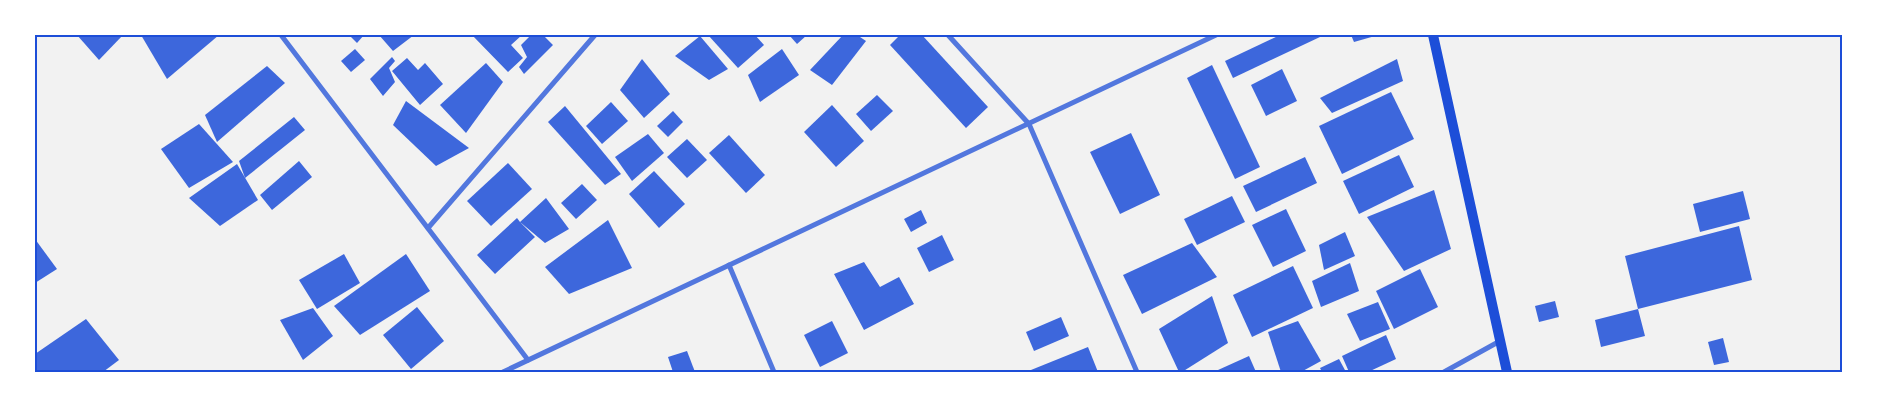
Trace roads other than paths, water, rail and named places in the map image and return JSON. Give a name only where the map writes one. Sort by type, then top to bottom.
[{"type":"main road","points":[[1433,35],[1507,372]]},
{"type":"street","points":[[281,35],[528,360]]},
{"type":"street","points":[[428,228],[595,35]]},
{"type":"street","points":[[948,35],[1029,124],[1137,372]]},
{"type":"street","points":[[504,372],[1216,35]]},
{"type":"street","points":[[728,266],[774,372]]},
{"type":"street","points":[[1444,372],[1500,341]]}]
